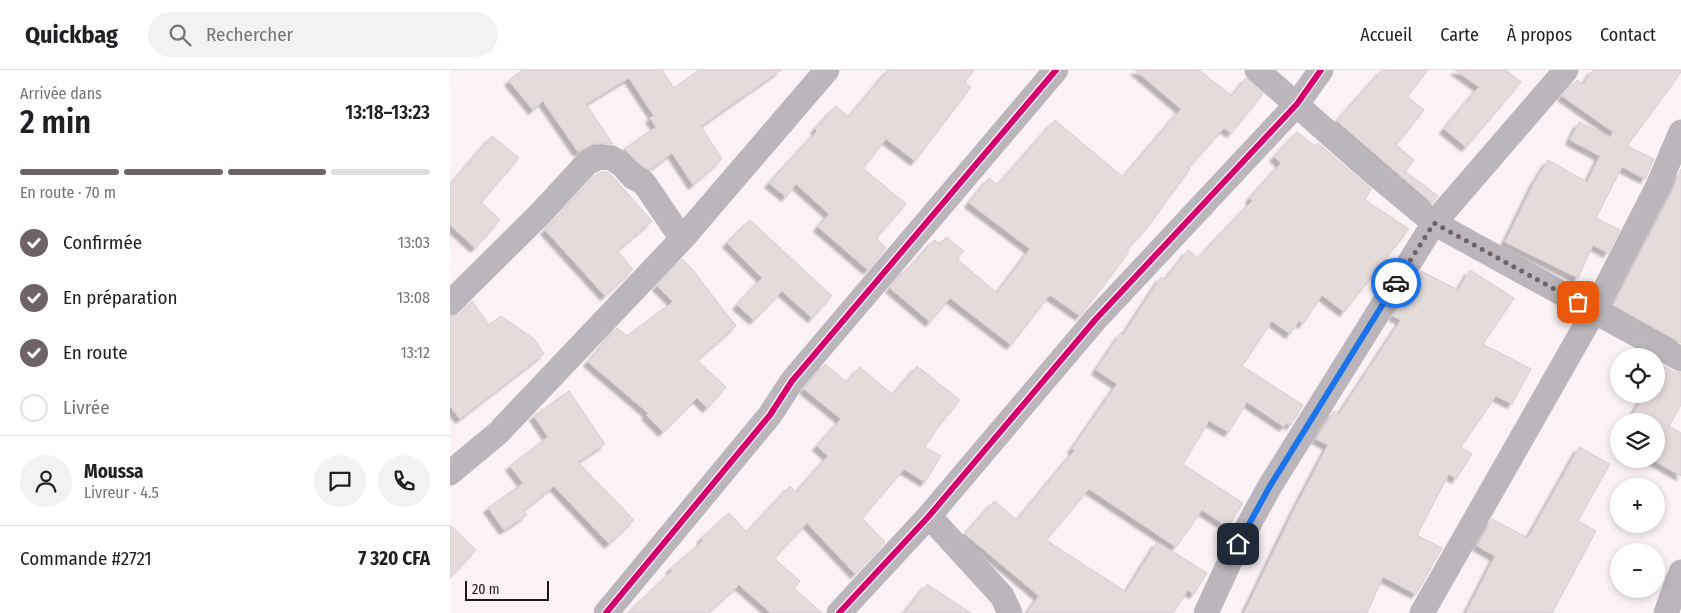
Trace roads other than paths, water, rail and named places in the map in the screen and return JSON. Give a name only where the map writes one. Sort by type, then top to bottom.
[{"type":"street","points":[[450,473],[498,433],[682,239],[827,70]]},
{"type":"street","points":[[606,613],[770,415],[792,381],[1056,70]]},
{"type":"street","points":[[1257,70],[1375,174],[1434,223],[1681,359]]},
{"type":"street","points":[[839,613],[929,516],[1095,320],[1297,104],[1321,70]]},
{"type":"street","points":[[1206,613],[1238,544],[1270,486],[1434,223],[1566,70]]},
{"type":"street","points":[[1422,613],[1594,311],[1658,186],[1681,132]]},
{"type":"street","points":[[450,303],[540,214],[587,163],[599,157],[612,158],[633,177],[644,184],[682,239]]},
{"type":"street","points":[[929,516],[1002,596],[1010,613]]},
{"type":"street","points":[[1666,613],[1681,572]]}]
